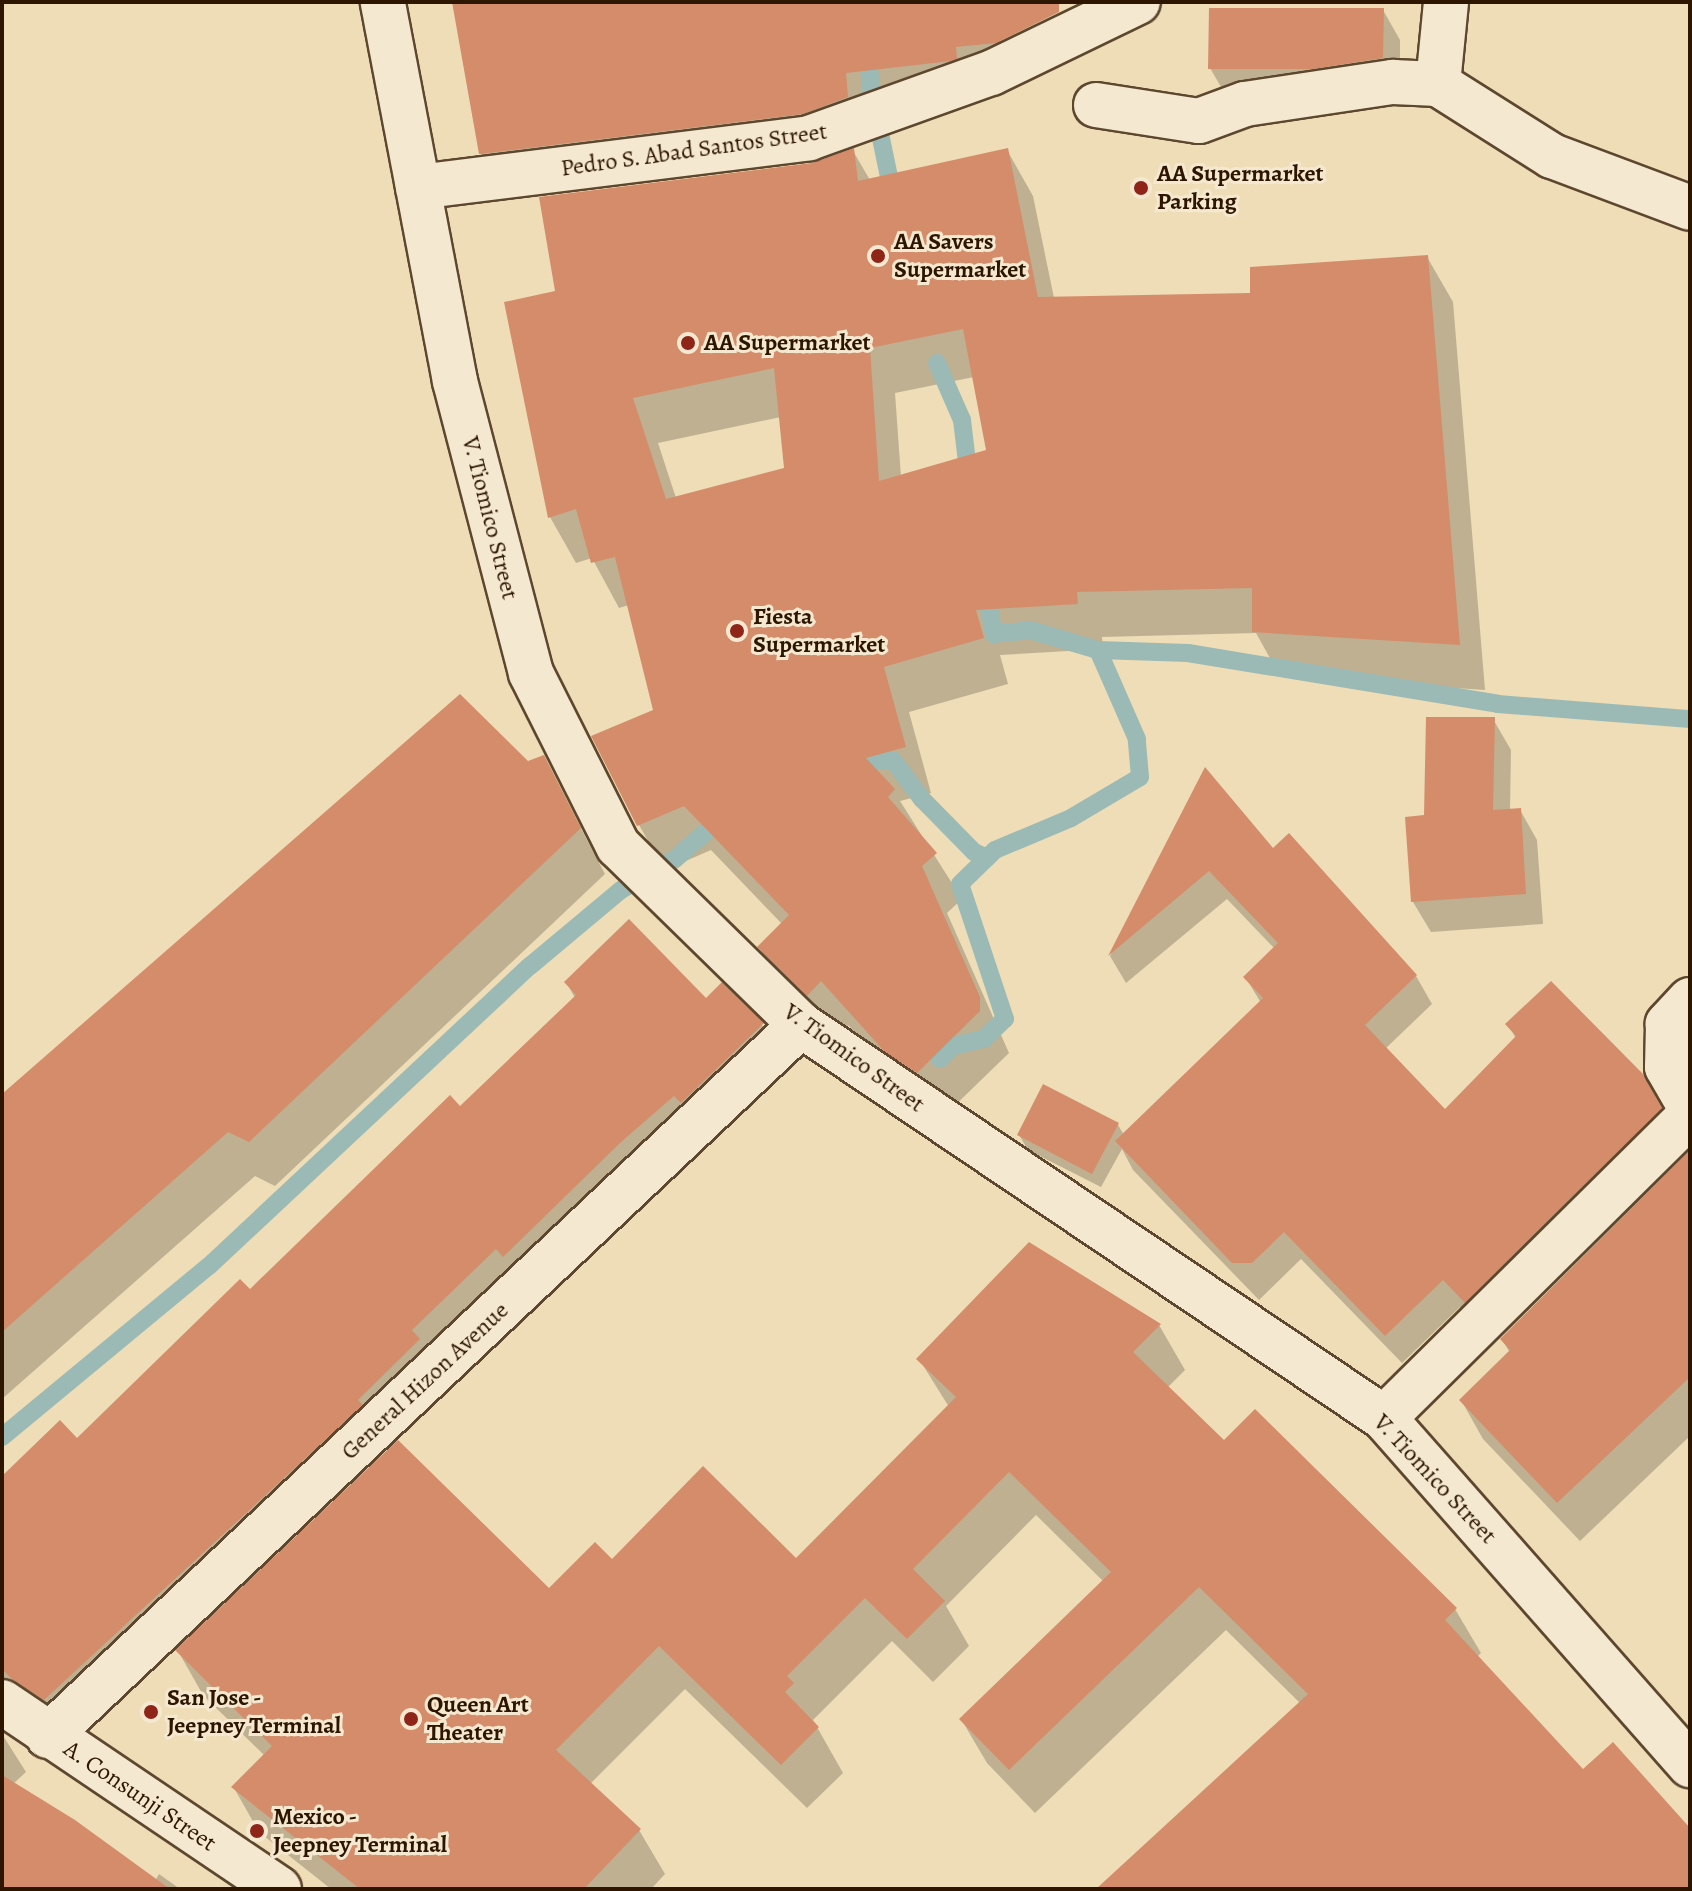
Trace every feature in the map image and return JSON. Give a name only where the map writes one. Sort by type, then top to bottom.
[{"type":"street","name":"V. Tiomico Street","points":[[383,2],[455,381],[531,673],[613,839],[665,896],[801,1025],[1384,1418],[1690,1765]]},
{"type":"street","name":"Pedro S. Abad Santos Street","points":[[418,187],[809,138],[905,108],[1138,2]]},
{"type":"street","points":[[1438,84],[1446,2]]},
{"type":"street","points":[[1096,105],[1199,121],[1245,104],[1393,82],[1438,84],[1552,156],[1690,208]]},
{"type":"street","points":[[1690,1000],[1668,1024],[1667,1067],[1690,1107]]},
{"type":"street","name":"General Hizon Avenue","points":[[48,1736],[801,1025]]},
{"type":"street","points":[[1384,1418],[1690,1115]]},
{"type":"street","name":"A. Consunji Street","points":[[2,1702],[48,1736],[279,1889]]},
{"type":"building","points":[[452,2],[1059,2],[1059,12],[996,43],[956,47],[957,59],[951,61],[846,73],[848,97],[803,114],[479,154]]},
{"type":"building","points":[[1209,8],[1384,8],[1383,58],[1313,69],[1208,69]]},
{"type":"building","points":[[854,148],[858,181],[1008,148],[1038,297],[1250,293],[1250,267],[1428,255],[1460,645],[1252,632],[1252,588],[1077,592],[1078,604],[976,610],[984,638],[884,667],[906,747],[866,758],[895,789],[888,797],[937,853],[922,866],[980,997],[980,1011],[917,1073],[885,1052],[821,981],[807,996],[757,947],[789,915],[684,806],[637,826],[591,736],[653,710],[615,557],[591,563],[576,509],[548,518],[504,302],[555,291],[539,197],[812,163]],"holes":[[[963,329],[986,450],[879,481],[870,348]],[[774,368],[784,468],[666,499],[633,398]]]},
{"type":"building","points":[[460,694],[528,761],[544,755],[581,828],[249,1142],[228,1132],[2,1332],[2,1094]]},
{"type":"building","points":[[1426,717],[1495,717],[1493,810],[1521,808],[1526,894],[1411,902],[1405,817],[1424,815]]},
{"type":"building","points":[[1205,767],[1273,848],[1289,833],[1417,975],[1365,1025],[1445,1109],[1516,1036],[1505,1024],[1551,981],[1644,1075],[1662,1108],[1465,1303],[1443,1280],[1385,1336],[1284,1232],[1252,1263],[1232,1263],[1115,1141],[1263,998],[1243,977],[1278,943],[1209,871],[1108,956]]},
{"type":"building","points":[[629,919],[706,998],[722,982],[764,1023],[681,1103],[674,1096],[621,1142],[503,1257],[496,1249],[412,1330],[420,1339],[358,1400],[363,1405],[44,1700],[13,1680],[2,1669],[2,1476],[60,1420],[77,1438],[240,1279],[250,1289],[450,1095],[460,1106],[576,995],[564,982]]},
{"type":"building","points":[[1043,1084],[1119,1123],[1092,1174],[1017,1135]]},
{"type":"building","points":[[1690,1150],[1690,1377],[1557,1503],[1459,1400],[1510,1350],[1500,1339]]},
{"type":"building","points":[[1029,1242],[1161,1324],[1133,1352],[1224,1440],[1255,1409],[1457,1608],[1445,1620],[1583,1769],[1613,1742],[1690,1828],[1690,1889],[1096,1889],[1308,1694],[1199,1587],[1009,1770],[959,1719],[1111,1572],[1009,1472],[913,1569],[945,1601],[907,1639],[865,1598],[787,1676],[794,1683],[785,1692],[819,1727],[781,1765],[659,1646],[556,1750],[641,1829],[584,1889],[360,1889],[231,1787],[272,1746],[175,1650],[398,1440],[549,1588],[595,1542],[612,1559],[703,1466],[796,1558],[956,1397],[916,1359]]},
{"type":"building","points":[[2,1775],[75,1820],[170,1889],[2,1889]]},
{"type":"waterway","points":[[864,2],[871,90],[893,196]]},
{"type":"waterway","points":[[937,363],[962,420],[969,479]]},
{"type":"waterway","points":[[985,587],[994,634],[1030,630],[1098,650],[1188,653],[1498,704],[1690,719]]},
{"type":"waterway","points":[[940,1059],[953,1046],[984,1039],[1005,1019],[960,884],[995,850],[1071,818],[1140,777],[1137,739],[1098,650]]},
{"type":"waterway","points":[[847,769],[863,760],[893,760],[922,799],[974,852],[987,858]]},
{"type":"waterway","points":[[2,1437],[209,1266],[530,966],[621,890],[675,859],[726,814]]},
{"type":"place","name":"AA Supermarket Parking","points":[[1141,188]]},
{"type":"place","name":"AA Savers Supermarket","points":[[878,256]]},
{"type":"place","name":"AA Supermarket","points":[[688,343]]},
{"type":"place","name":"Fiesta Supermarket","points":[[737,631]]},
{"type":"place","name":"San Jose - Jeepney Terminal","points":[[151,1712]]},
{"type":"place","name":"Queen Art Theater","points":[[411,1719]]},
{"type":"place","name":"Mexico - Jeepney Terminal","points":[[257,1831]]}]
